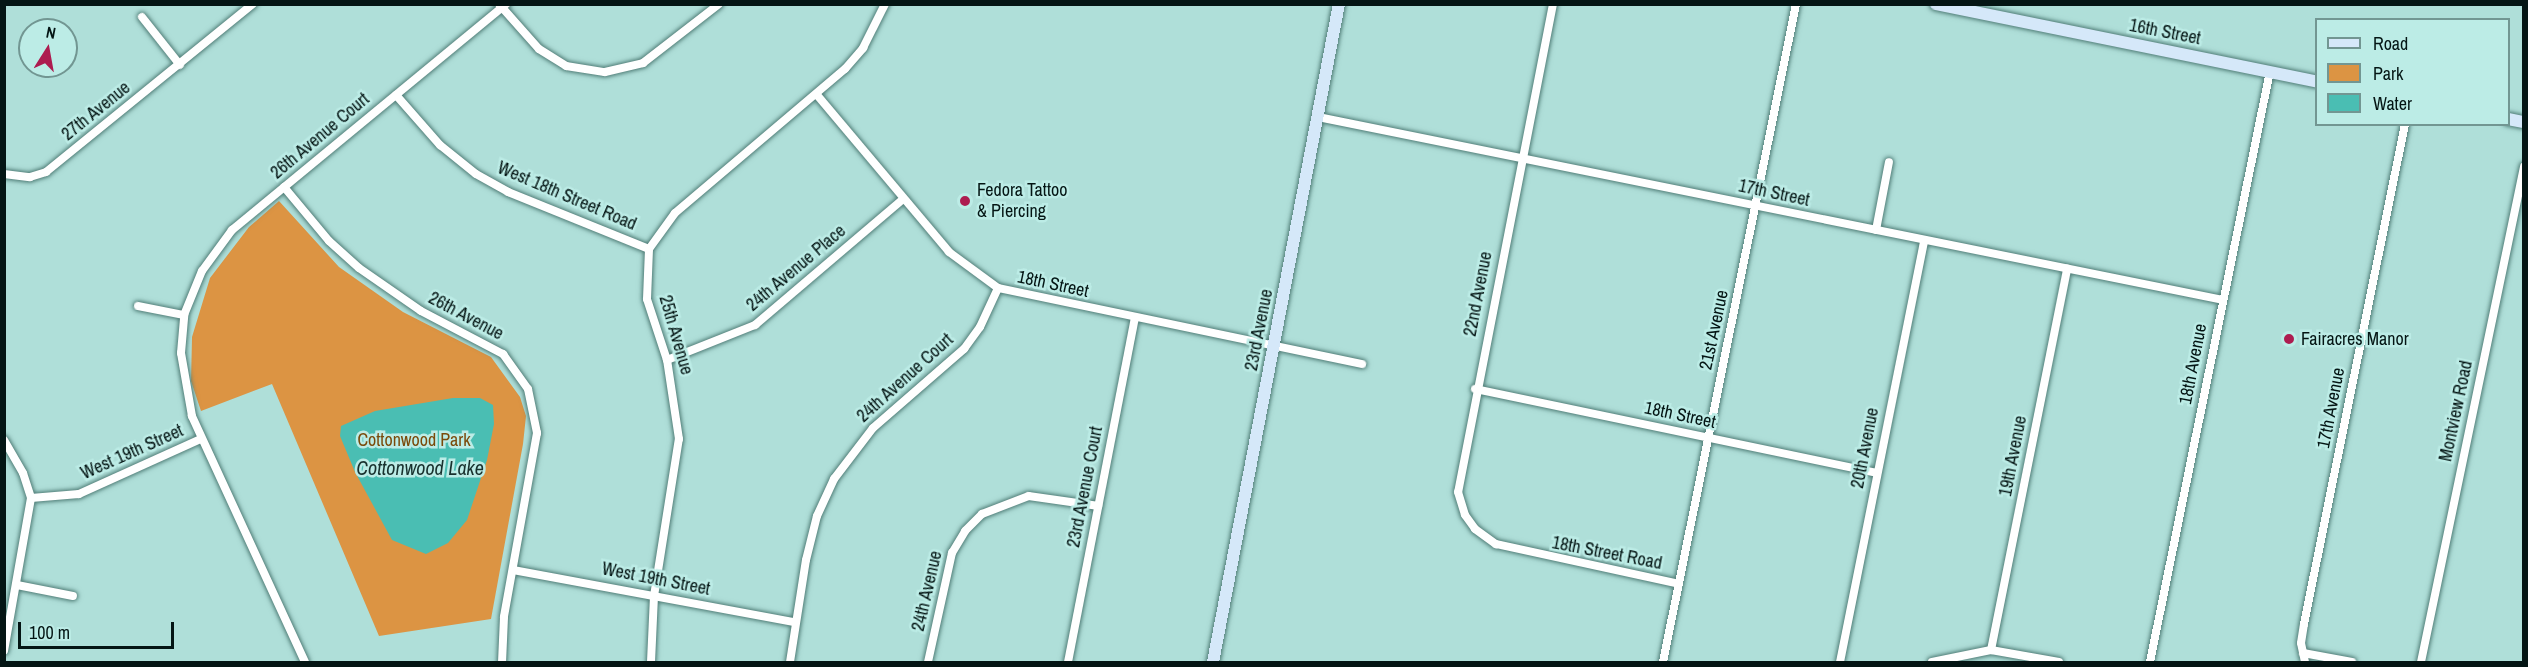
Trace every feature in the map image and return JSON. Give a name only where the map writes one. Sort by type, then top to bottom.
[{"type":"main road","name":"23rd Avenue","points":[[1213,663],[1339,4]]},
{"type":"main road","name":"16th Street","points":[[1936,4],[2315,81]]},
{"type":"street","name":"27th Avenue","points":[[4,174],[30,177],[46,172],[253,4]]},
{"type":"street","points":[[502,6],[539,49],[566,66],[605,72],[643,63],[719,4]]},
{"type":"street","points":[[649,249],[675,213],[817,95],[863,48],[885,4]]},
{"type":"street","name":"22nd Avenue","points":[[1528,554],[1485,538],[1461,504],[1458,473],[1553,4]]},
{"type":"street","name":"21st Avenue","points":[[1663,663],[1796,4]]},
{"type":"street","name":"26th Avenue Court","points":[[305,663],[201,439],[184,385],[181,353],[184,315],[195,284],[214,250],[232,230],[502,6]]},
{"type":"street","points":[[142,17],[180,65]]},
{"type":"street","name":"18th Avenue","points":[[2150,663],[2270,71]]},
{"type":"street","name":"West 18th Street Road","points":[[396,95],[440,145],[476,174],[508,192],[649,249]]},
{"type":"street","name":"18th Street","points":[[817,95],[949,252],[998,288],[1362,364]]},
{"type":"street","name":"17th Street","points":[[1318,117],[2223,300]]},
{"type":"street","name":"17th Avenue","points":[[2305,663],[2304,624],[2405,126]]},
{"type":"street","points":[[1876,230],[1889,162]]},
{"type":"street","name":"Montview Road","points":[[2421,663],[2523,167]]},
{"type":"street","name":"26th Avenue","points":[[284,187],[329,241],[359,268],[421,311],[503,354],[528,388],[537,433],[513,570],[502,663]]},
{"type":"street","name":"24th Avenue Place","points":[[668,360],[728,338],[760,321],[903,199]]},
{"type":"street","name":"20th Avenue","points":[[1840,663],[1924,240]]},
{"type":"street","name":"25th Avenue","points":[[649,249],[647,299],[668,360],[676,399],[679,453],[654,596],[651,663]]},
{"type":"street","name":"19th Avenue","points":[[1991,650],[2067,268]]},
{"type":"street","name":"24th Avenue Court","points":[[790,663],[794,622],[817,516],[838,472],[881,420],[964,349],[980,327],[998,288]]},
{"type":"street","points":[[138,306],[184,315]]},
{"type":"street","name":"23rd Avenue Court","points":[[1068,663],[1135,318]]},
{"type":"street","name":"18th Street","points":[[1475,389],[1876,473]]},
{"type":"street","name":"West 19th Street","points":[[32,498],[78,494],[201,439]]},
{"type":"street","points":[[4,440],[24,473],[32,498],[4,651]]},
{"type":"street","name":"24th Avenue","points":[[928,663],[952,553],[965,531],[982,514],[1006,502],[1029,496],[1098,506]]},
{"type":"street","name":"18th Street Road","points":[[1528,554],[1679,584]]},
{"type":"street","name":"West 19th Street","points":[[513,570],[794,622]]},
{"type":"street","points":[[17,585],[73,596]]},
{"type":"street","points":[[1932,663],[1991,650],[2059,663]]},
{"type":"street","points":[[2303,653],[2352,663]]},
{"type":"green space","name":"Cottonwood Park","points":[[279,201],[339,267],[403,312],[491,357],[520,397],[526,416],[523,444],[491,619],[379,636],[272,384],[201,411],[191,381],[192,337],[210,278],[249,227]]},
{"type":"water","name":"Cottonwood Lake","points":[[453,398],[480,398],[493,405],[494,424],[487,460],[467,520],[448,543],[426,554],[392,540],[355,472],[340,436],[341,426],[375,411]]},
{"type":"place","name":"Fedora Tattoo & Piercing","points":[[965,201]]},
{"type":"place","name":"Fairacres Manor","points":[[2289,339]]}]
